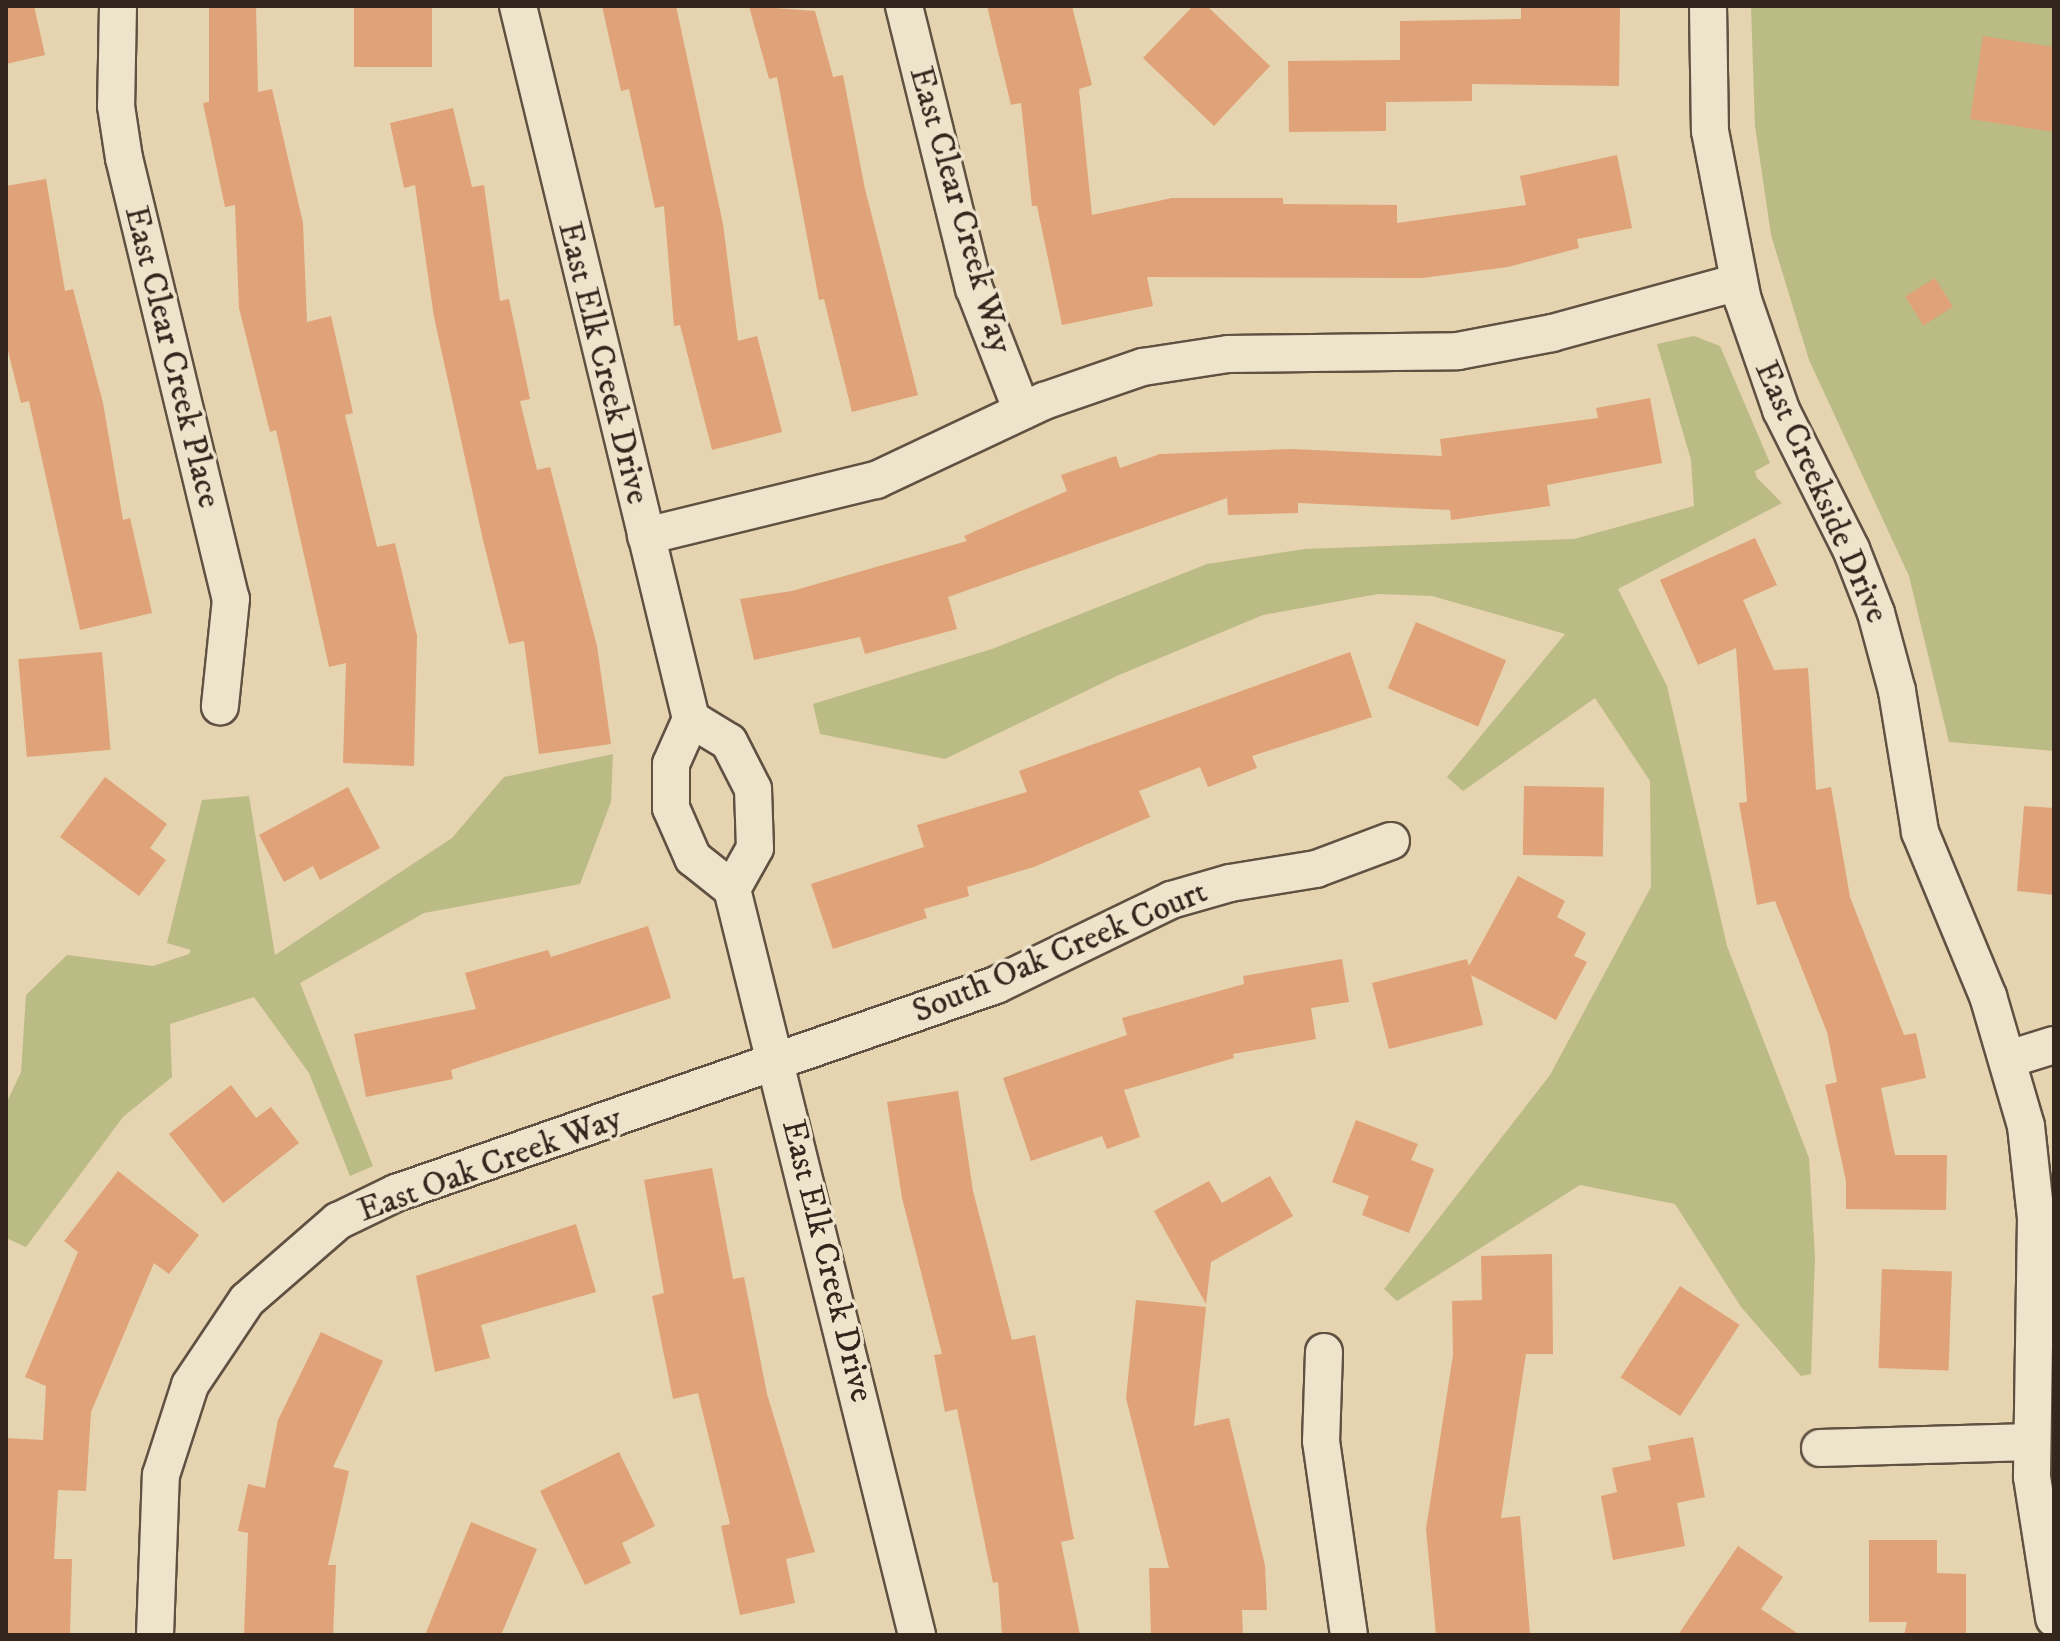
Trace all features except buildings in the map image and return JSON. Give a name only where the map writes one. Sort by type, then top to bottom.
[{"type":"street","name":"East Clear Creek Place","points":[[118,6],[116,106],[127,174],[231,599],[220,706]]},
{"type":"street","name":"East Elk Creek Drive","points":[[518,6],[691,719]]},
{"type":"street","name":"East Clear Creek Way","points":[[904,6],[977,297],[1022,411]]},
{"type":"street","name":"East Creekside Drive","points":[[1708,6],[1710,131],[1738,282],[1781,410],[1872,603],[1897,691],[1920,832],[2009,1059],[2029,1142],[2036,1218],[2031,1442],[2035,1512],[2054,1618]]},
{"type":"street","points":[[646,536],[876,480],[1022,411],[1109,377],[1180,359],[1458,351],[1552,333],[1738,282]]},
{"type":"street","points":[[691,719],[729,742],[753,789],[755,848],[732,889],[693,858],[671,808],[671,764],[691,719]]},
{"type":"street","name":"South Oak Creek Court","points":[[777,1063],[1030,972],[1171,900],[1230,883],[1316,869],[1391,841]]},
{"type":"street","name":"East Elk Creek Drive","points":[[732,889],[917,1635]]},
{"type":"street","points":[[2009,1059],[2054,1045]]},
{"type":"street","name":"East Oak Creek Way","points":[[155,1635],[159,1493],[170,1437],[208,1352],[272,1273],[338,1221],[396,1193],[777,1063]]},
{"type":"street","points":[[1324,1352],[1321,1441],[1349,1635]]},
{"type":"street","points":[[1820,1448],[2031,1442]]},
{"type":"green space","points":[[1751,6],[2054,6],[2054,751],[1949,742],[1909,576],[1809,360],[1771,235],[1755,126]]},
{"type":"green space","points":[[1694,336],[1720,346],[1770,463],[1755,471],[1757,478],[1782,503],[1618,589],[1667,686],[1727,946],[1809,1158],[1815,1256],[1811,1374],[1801,1376],[1741,1307],[1675,1204],[1580,1185],[1397,1301],[1384,1289],[1550,1075],[1651,887],[1650,781],[1595,698],[1463,791],[1447,777],[1565,634],[1432,596],[1378,594],[1263,615],[1119,675],[945,759],[820,734],[813,704],[992,649],[1207,564],[1305,549],[1574,539],[1694,506],[1691,460],[1657,344]]},
{"type":"green space","points":[[613,754],[611,802],[580,884],[424,913],[300,983],[373,1166],[350,1176],[309,1073],[254,997],[170,1024],[172,1077],[123,1117],[26,1247],[6,1238],[6,1104],[21,1072],[26,995],[67,955],[153,966],[189,954],[191,950],[167,943],[202,800],[249,796],[275,955],[452,838],[504,777]]}]
